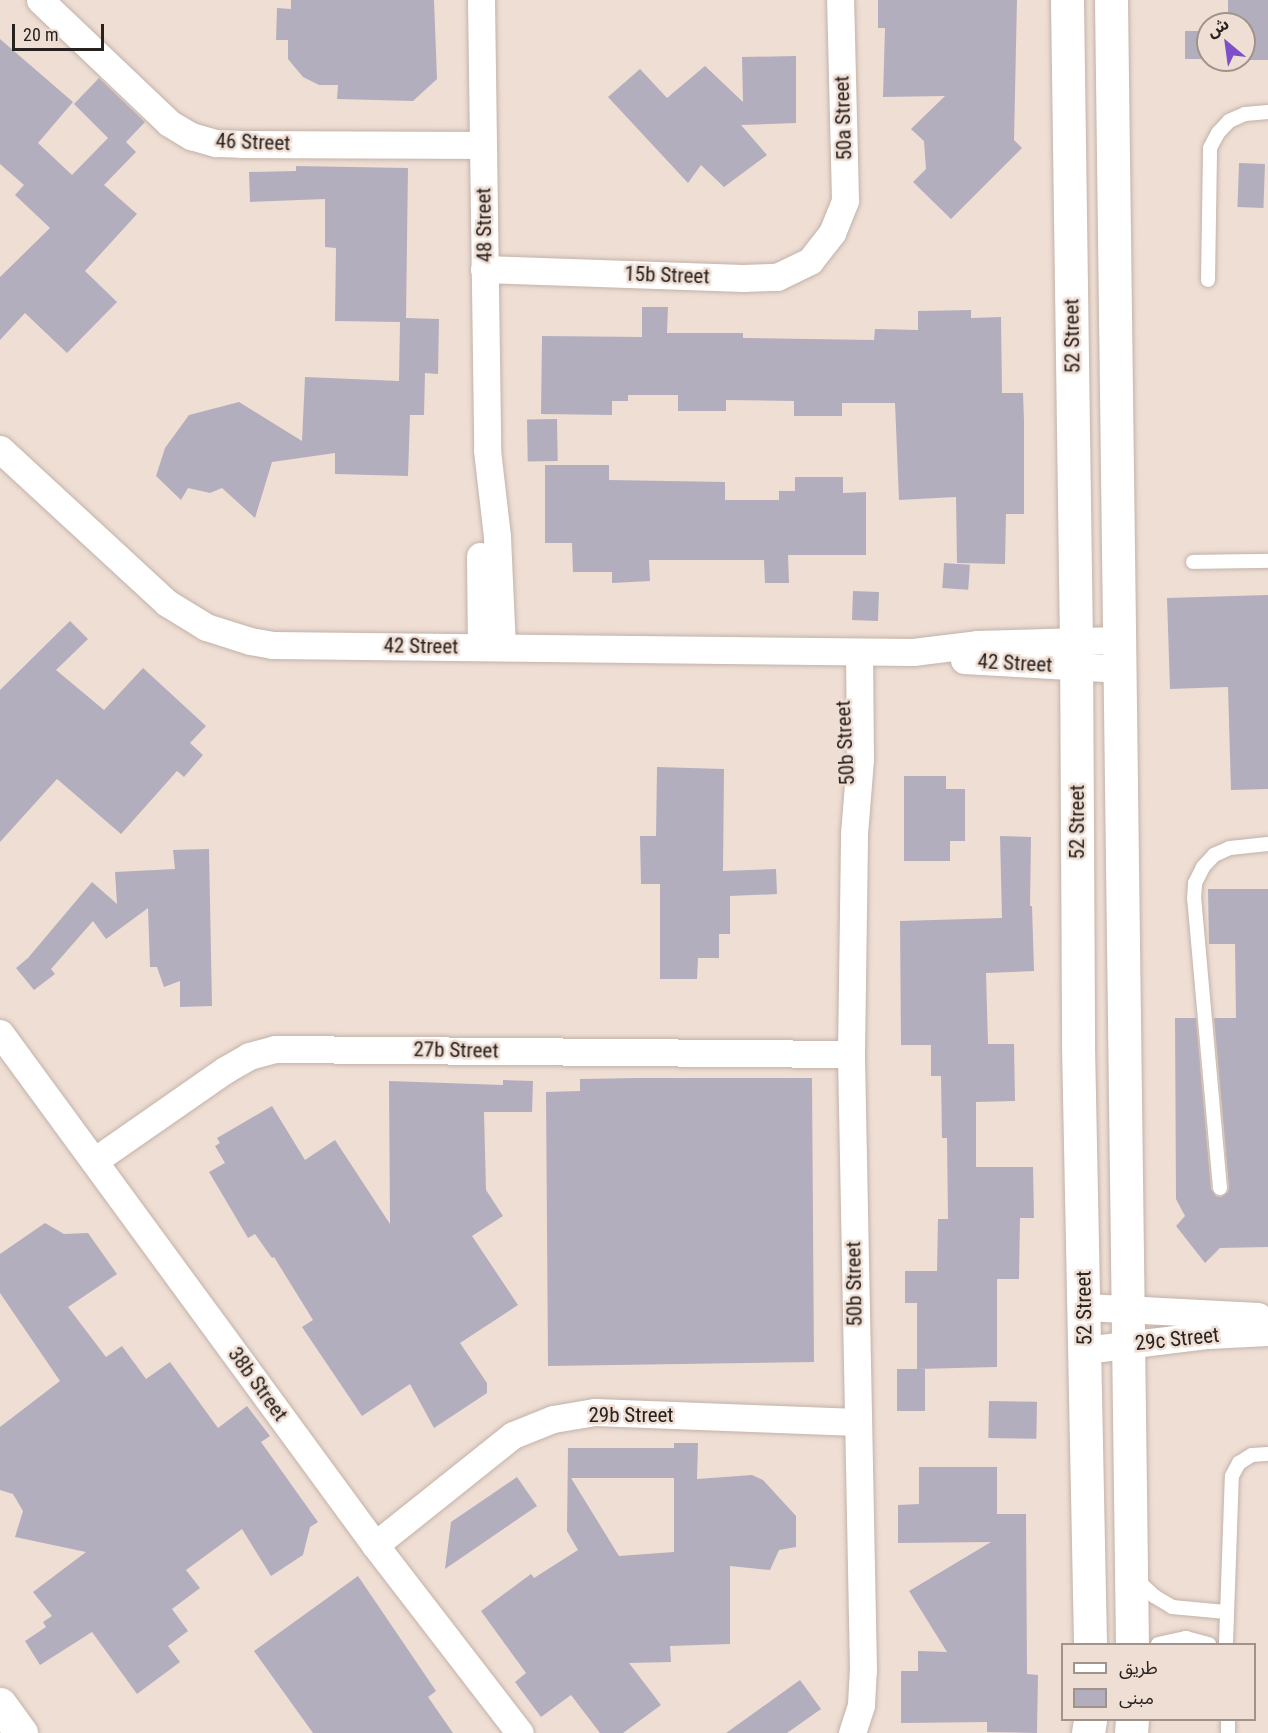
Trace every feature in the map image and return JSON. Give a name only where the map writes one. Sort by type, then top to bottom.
[{"type":"street","name":"46 Street","points":[[40,0],[169,123],[191,136],[216,143],[241,144],[483,145]]},
{"type":"street","name":"48 Street","points":[[481,0],[487,450],[497,537],[491,647]]},
{"type":"street","name":"50a Street","points":[[832,233],[845,200],[840,0]]},
{"type":"street","name":"52 Street","points":[[1067,0],[1076,654],[1078,1045],[1090,1643]]},
{"type":"street","name":"52 Street","points":[[1111,0],[1132,1643]]},
{"type":"street","name":"15b Street","points":[[484,269],[743,278],[777,277],[810,261],[832,233]]},
{"type":"street","name":"42 Street","points":[[0,449],[167,603],[206,627],[227,636],[272,645],[913,652],[956,645],[1076,654],[1118,654]]},
{"type":"street","name":"50b Street","points":[[850,652],[860,768],[854,834],[850,1054],[863,1670],[861,1705],[852,1733]]},
{"type":"street","name":"38b Street","points":[[0,1033],[375,1545],[520,1733]]},
{"type":"street","name":"27b Street","points":[[94,1161],[225,1070],[249,1056],[275,1049],[850,1054]]},
{"type":"street","name":"29c Street","points":[[1085,1307],[1268,1316]]},
{"type":"street","name":"29c Street","points":[[1085,1350],[1208,1335],[1268,1332]]},
{"type":"street","name":"29b Street","points":[[375,1545],[513,1436],[553,1419],[595,1412],[857,1422]]},
{"type":"street","points":[[0,1704],[21,1733]]},
{"type":"lane","points":[[1208,280],[1210,148],[1218,133],[1229,121],[1245,114],[1268,112]]},
{"type":"lane","points":[[1193,562],[1268,561]]},
{"type":"lane","points":[[1220,1188],[1194,899],[1195,883],[1203,867],[1214,855],[1230,848],[1268,844]]},
{"type":"lane","points":[[1226,1643],[1232,1476],[1239,1463],[1252,1455],[1268,1454]]},
{"type":"lane","points":[[1130,1573],[1154,1596],[1172,1607],[1226,1612]]},
{"type":"lane","points":[[1163,1643],[1186,1638],[1205,1643]]},
{"type":"building","points":[[291,0],[434,0],[437,79],[413,101],[337,99],[338,85],[319,85],[303,77],[288,59],[288,40],[276,40],[277,8],[291,9]]},
{"type":"building","points":[[878,0],[1017,0],[1014,140],[1022,148],[951,219],[913,182],[926,169],[924,141],[911,129],[945,96],[883,97],[885,28],[878,28]]},
{"type":"building","points":[[1228,0],[1268,0],[1268,60],[1256,60],[1256,12],[1228,12]]},
{"type":"building","points":[[1185,31],[1196,31],[1196,59],[1185,59]]},
{"type":"building","points":[[0,39],[73,102],[38,143],[72,175],[108,138],[74,104],[99,78],[145,122],[126,142],[136,152],[104,185],[137,214],[85,271],[117,302],[67,353],[25,313],[0,340],[0,277],[50,228],[15,195],[24,185],[0,164]]},
{"type":"building","points":[[796,56],[796,123],[741,125],[767,155],[724,187],[701,165],[688,183],[608,97],[640,69],[667,98],[705,66],[743,102],[742,57]]},
{"type":"building","points":[[1239,163],[1265,164],[1263,208],[1237,207]]},
{"type":"building","points":[[296,166],[408,168],[406,318],[439,319],[438,374],[425,373],[424,415],[410,415],[408,476],[335,474],[335,453],[272,462],[255,518],[222,488],[210,493],[188,488],[181,500],[156,476],[165,448],[189,415],[239,402],[302,441],[305,377],[399,381],[400,322],[335,321],[336,248],[325,247],[325,199],[250,202],[249,172],[296,171]]},
{"type":"building","points":[[642,307],[668,307],[667,333],[743,333],[743,338],[874,340],[875,329],[918,330],[918,311],[971,310],[971,318],[1001,317],[1002,393],[1023,393],[1024,421],[1024,514],[1006,514],[1005,564],[957,563],[956,497],[899,500],[895,403],[842,403],[842,416],[794,416],[794,401],[726,400],[726,411],[678,411],[678,395],[628,395],[628,401],[612,401],[612,415],[541,414],[542,336],[642,337]]},
{"type":"building","points":[[557,419],[558,461],[528,462],[527,420]]},
{"type":"building","points":[[545,465],[609,465],[609,480],[725,482],[725,500],[779,500],[779,491],[795,491],[795,477],[843,477],[843,493],[866,492],[866,555],[788,555],[789,583],[765,583],[764,560],[649,560],[650,581],[612,583],[612,572],[573,572],[572,543],[545,543]]},
{"type":"building","points":[[944,563],[970,565],[968,590],[942,588]]},
{"type":"building","points":[[853,591],[879,592],[878,621],[852,620]]},
{"type":"building","points":[[1268,595],[1268,789],[1231,790],[1228,687],[1170,689],[1167,598]]},
{"type":"building","points":[[70,621],[88,639],[56,670],[104,710],[143,668],[206,726],[190,743],[203,755],[184,777],[177,771],[121,834],[57,779],[0,842],[0,690]]},
{"type":"building","points":[[657,767],[724,769],[723,871],[776,869],[777,894],[730,896],[730,934],[719,934],[719,958],[698,958],[697,979],[660,979],[660,884],[641,884],[640,836],[656,836]]},
{"type":"building","points":[[904,776],[946,776],[946,789],[965,789],[965,841],[950,841],[950,861],[904,861]]},
{"type":"building","points":[[1000,836],[1031,837],[1030,906],[1032,906],[1034,971],[986,973],[988,1044],[1014,1044],[1015,1101],[976,1102],[976,1167],[1033,1167],[1034,1218],[1020,1218],[1019,1279],[997,1279],[997,1367],[917,1369],[917,1303],[905,1303],[905,1271],[937,1271],[938,1219],[948,1219],[947,1138],[942,1138],[941,1076],[931,1076],[931,1045],[901,1045],[900,921],[1002,918]]},
{"type":"building","points":[[209,849],[212,1006],[180,1007],[180,981],[164,987],[157,967],[150,967],[148,908],[106,939],[93,921],[51,969],[55,974],[34,990],[16,968],[28,958],[92,882],[117,904],[115,872],[175,869],[173,850]]},
{"type":"building","points":[[1208,889],[1268,889],[1268,1247],[1220,1248],[1205,1263],[1176,1226],[1185,1216],[1176,1199],[1175,1018],[1196,1018],[1211,1189],[1216,1196],[1221,1197],[1228,1192],[1229,1187],[1214,1018],[1236,1018],[1235,944],[1209,944]]},
{"type":"building","points":[[812,1078],[814,1362],[548,1366],[546,1092],[580,1091],[580,1079]]},
{"type":"building","points":[[503,1080],[533,1081],[532,1112],[484,1112],[486,1190],[503,1216],[472,1236],[518,1305],[460,1343],[487,1383],[487,1393],[434,1428],[410,1384],[362,1416],[302,1327],[313,1320],[274,1257],[272,1258],[255,1234],[248,1238],[209,1172],[225,1163],[215,1146],[220,1143],[217,1138],[272,1106],[305,1160],[335,1140],[390,1224],[389,1081],[503,1085]]},
{"type":"building","points":[[45,1223],[64,1234],[88,1233],[117,1274],[68,1307],[106,1357],[122,1346],[146,1379],[170,1362],[218,1428],[247,1406],[270,1436],[261,1442],[318,1522],[310,1527],[303,1555],[271,1576],[242,1529],[186,1570],[200,1588],[172,1609],[188,1631],[168,1646],[180,1662],[137,1694],[92,1632],[40,1665],[25,1641],[46,1627],[43,1622],[52,1616],[33,1592],[86,1552],[15,1537],[23,1511],[13,1494],[0,1490],[0,1427],[60,1381],[0,1293],[0,1254]]},
{"type":"building","points":[[897,1369],[925,1369],[925,1411],[897,1411]]},
{"type":"building","points":[[989,1401],[1037,1402],[1036,1439],[988,1438]]},
{"type":"building","points":[[674,1443],[698,1443],[697,1479],[752,1475],[763,1480],[796,1516],[796,1547],[779,1550],[770,1570],[730,1566],[730,1644],[670,1646],[671,1662],[629,1663],[661,1705],[623,1733],[600,1733],[571,1695],[541,1717],[515,1682],[526,1673],[481,1611],[531,1574],[534,1578],[578,1550],[567,1531],[568,1448],[674,1448]],"holes":[[[571,1478],[674,1478],[674,1552],[619,1556]]]},
{"type":"building","points":[[919,1467],[997,1467],[997,1514],[1026,1514],[1027,1674],[1038,1675],[1037,1733],[987,1732],[987,1722],[901,1723],[901,1671],[918,1671],[918,1651],[947,1652],[909,1591],[991,1542],[898,1543],[898,1505],[919,1504]]},
{"type":"building","points":[[517,1477],[537,1506],[445,1569],[451,1522]]},
{"type":"building","points":[[358,1576],[436,1691],[428,1697],[453,1733],[313,1733],[254,1651]]},
{"type":"building","points":[[800,1680],[821,1709],[787,1733],[726,1733]]}]
